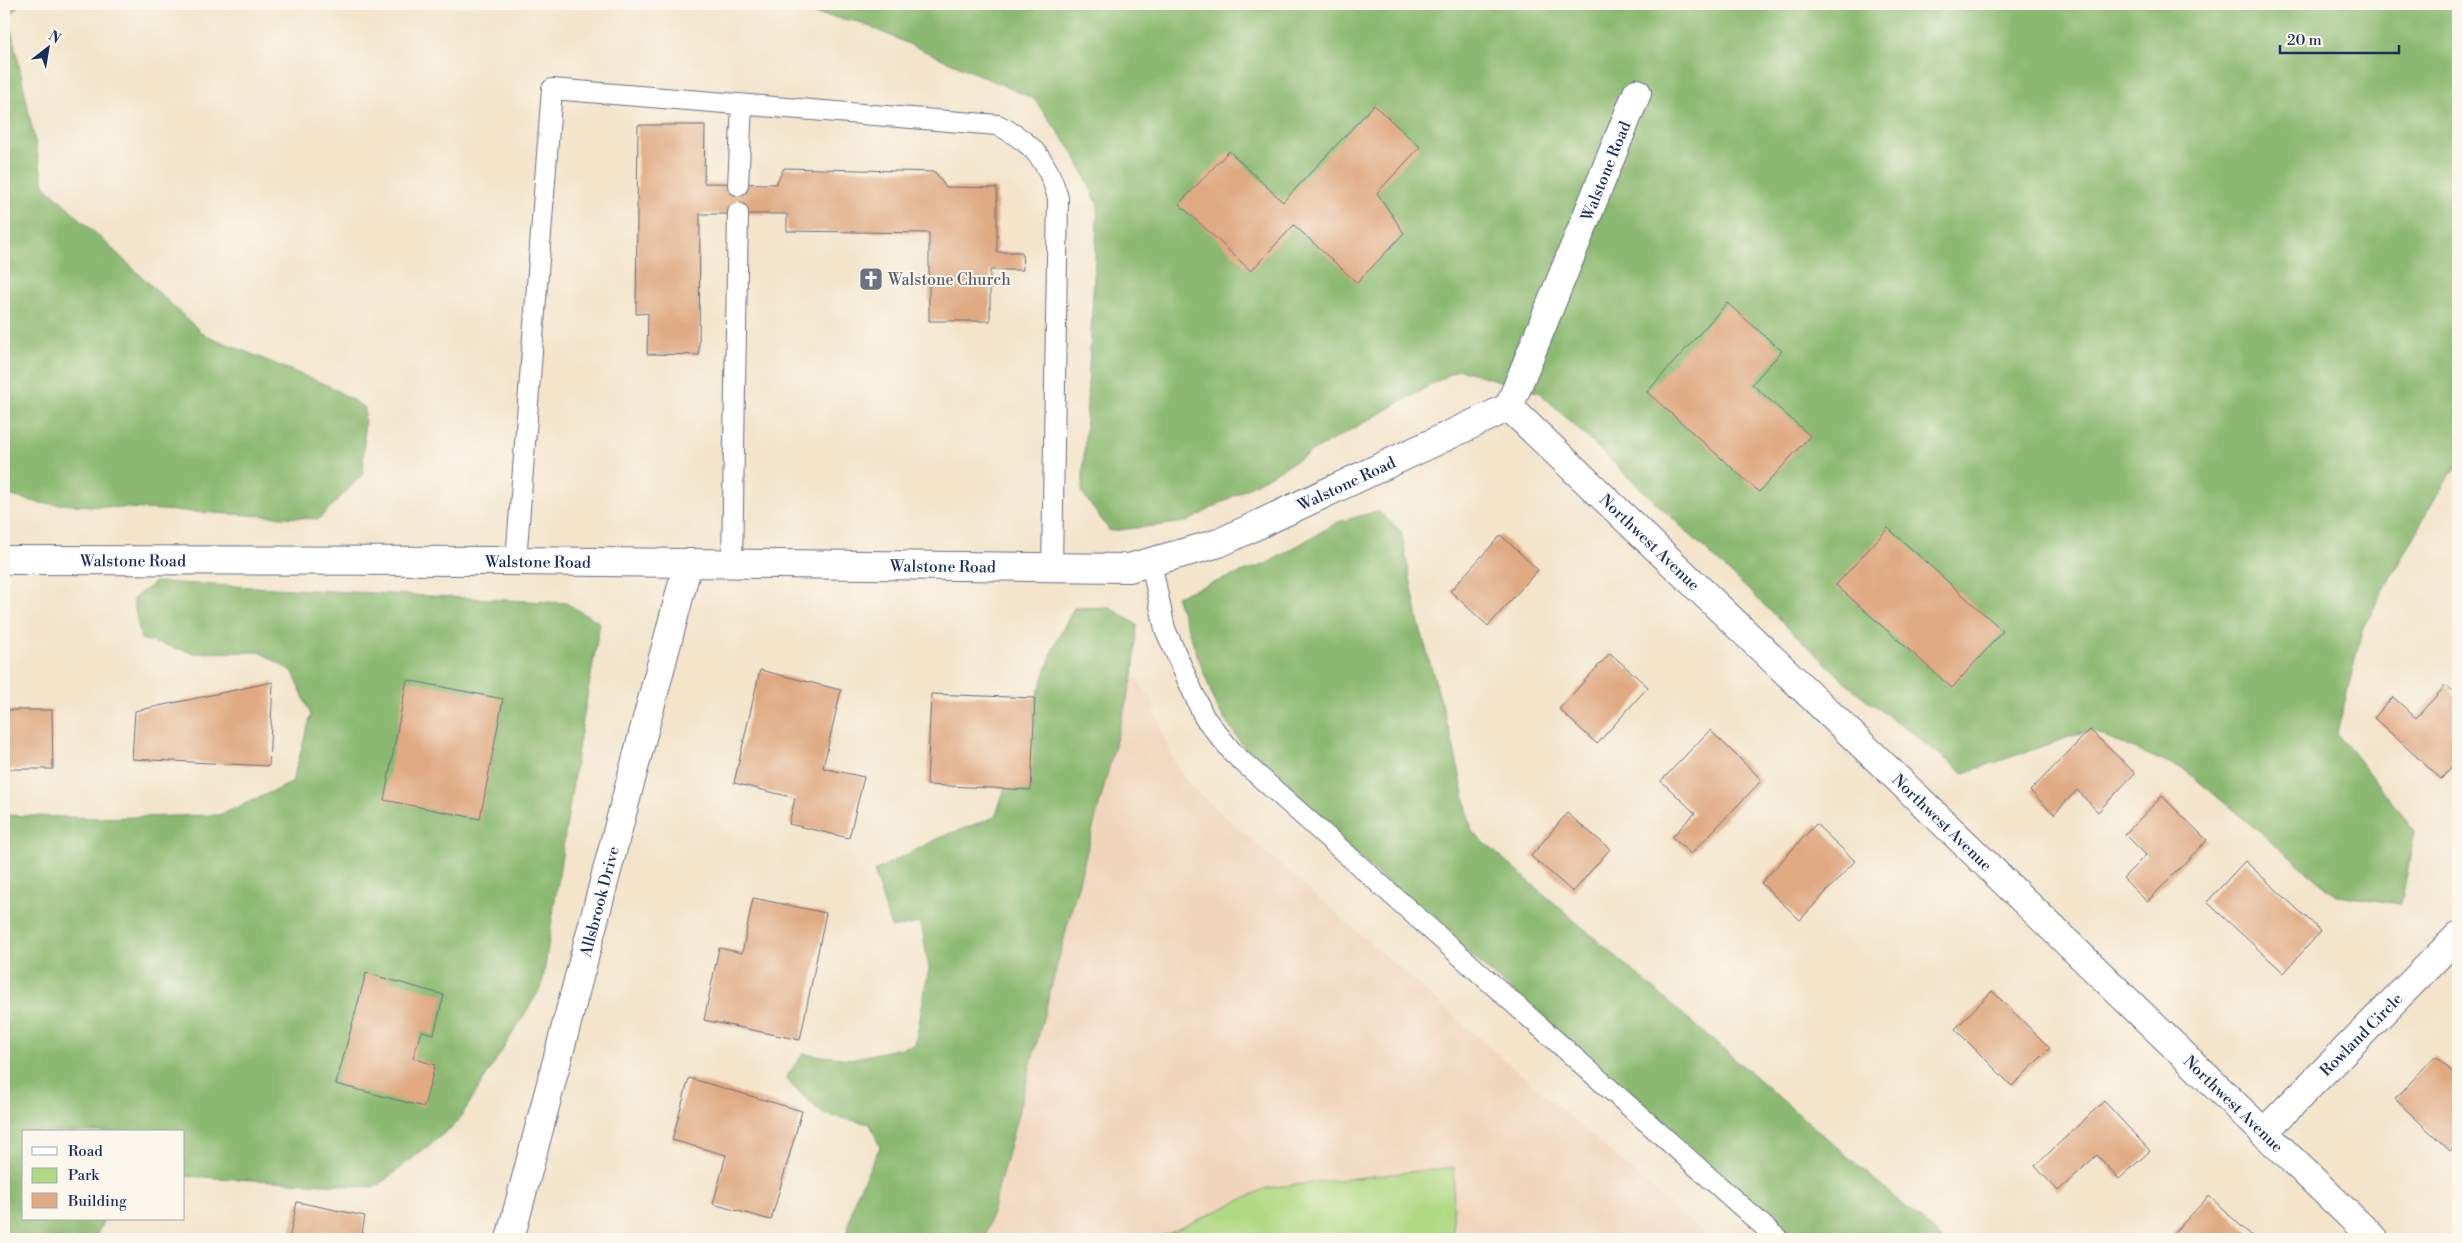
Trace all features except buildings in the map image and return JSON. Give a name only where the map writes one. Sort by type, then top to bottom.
[{"type":"street","name":"Walstone Road","points":[[4,560],[516,561],[1128,568],[1151,562],[1219,542],[1509,408],[1637,93]]},
{"type":"street","name":"Northwest Avenue","points":[[1509,408],[1897,778],[2374,1239]]},
{"type":"street","name":"Allsbrook Drive","points":[[510,1239],[688,563]]},
{"type":"street","name":"Rowland Circle","points":[[2263,1133],[2458,936]]},
{"type":"lane","points":[[516,561],[552,89],[998,125],[1015,134],[1037,153],[1052,174],[1058,198],[1052,567]]},
{"type":"lane","points":[[738,185],[742,105]]},
{"type":"lane","points":[[732,564],[738,213]]},
{"type":"lane","points":[[1151,562],[1166,629],[1204,717],[1234,754],[1778,1239]]},
{"type":"shaded area","points":[[1133,676],[1152,700],[1164,739],[1182,777],[1214,807],[1710,1239],[985,1239]]},
{"type":"green space","points":[[4,4],[19,4],[9,18],[44,185],[203,334],[331,387],[365,408],[363,474],[319,519],[40,503],[4,494]]},
{"type":"green space","points":[[762,4],[2458,4],[2458,463],[2435,498],[2363,627],[2337,733],[2415,831],[2401,904],[2336,895],[2186,771],[2090,730],[1964,773],[1854,690],[1540,393],[1459,369],[1187,522],[1110,531],[1082,493],[1098,205],[1075,155],[1034,99],[859,22]]},
{"type":"green space","points":[[1378,511],[1401,531],[1419,624],[1454,748],[1472,832],[1943,1239],[1796,1239],[1261,773],[1216,706],[1176,596],[1266,564],[1338,522]]},
{"type":"green space","points":[[155,582],[566,603],[600,623],[578,749],[542,986],[457,1123],[376,1187],[185,1176],[185,1130],[22,1130],[22,1220],[104,1220],[95,1239],[4,1239],[4,815],[95,818],[219,815],[292,783],[311,715],[293,672],[260,652],[194,653],[141,639],[133,599]]},
{"type":"green space","points":[[1110,607],[1137,625],[1133,676],[985,1239],[845,1239],[855,1198],[880,1147],[870,1124],[823,1114],[785,1079],[803,1054],[850,1059],[915,1045],[929,968],[921,923],[891,928],[874,871],[943,836],[995,817],[1055,644],[1074,608]]},
{"type":"green space","points":[[1454,1167],[1453,1239],[1157,1239],[1266,1188]]},
{"type":"place","name":"Walstone Church","points":[[871,279]]}]
